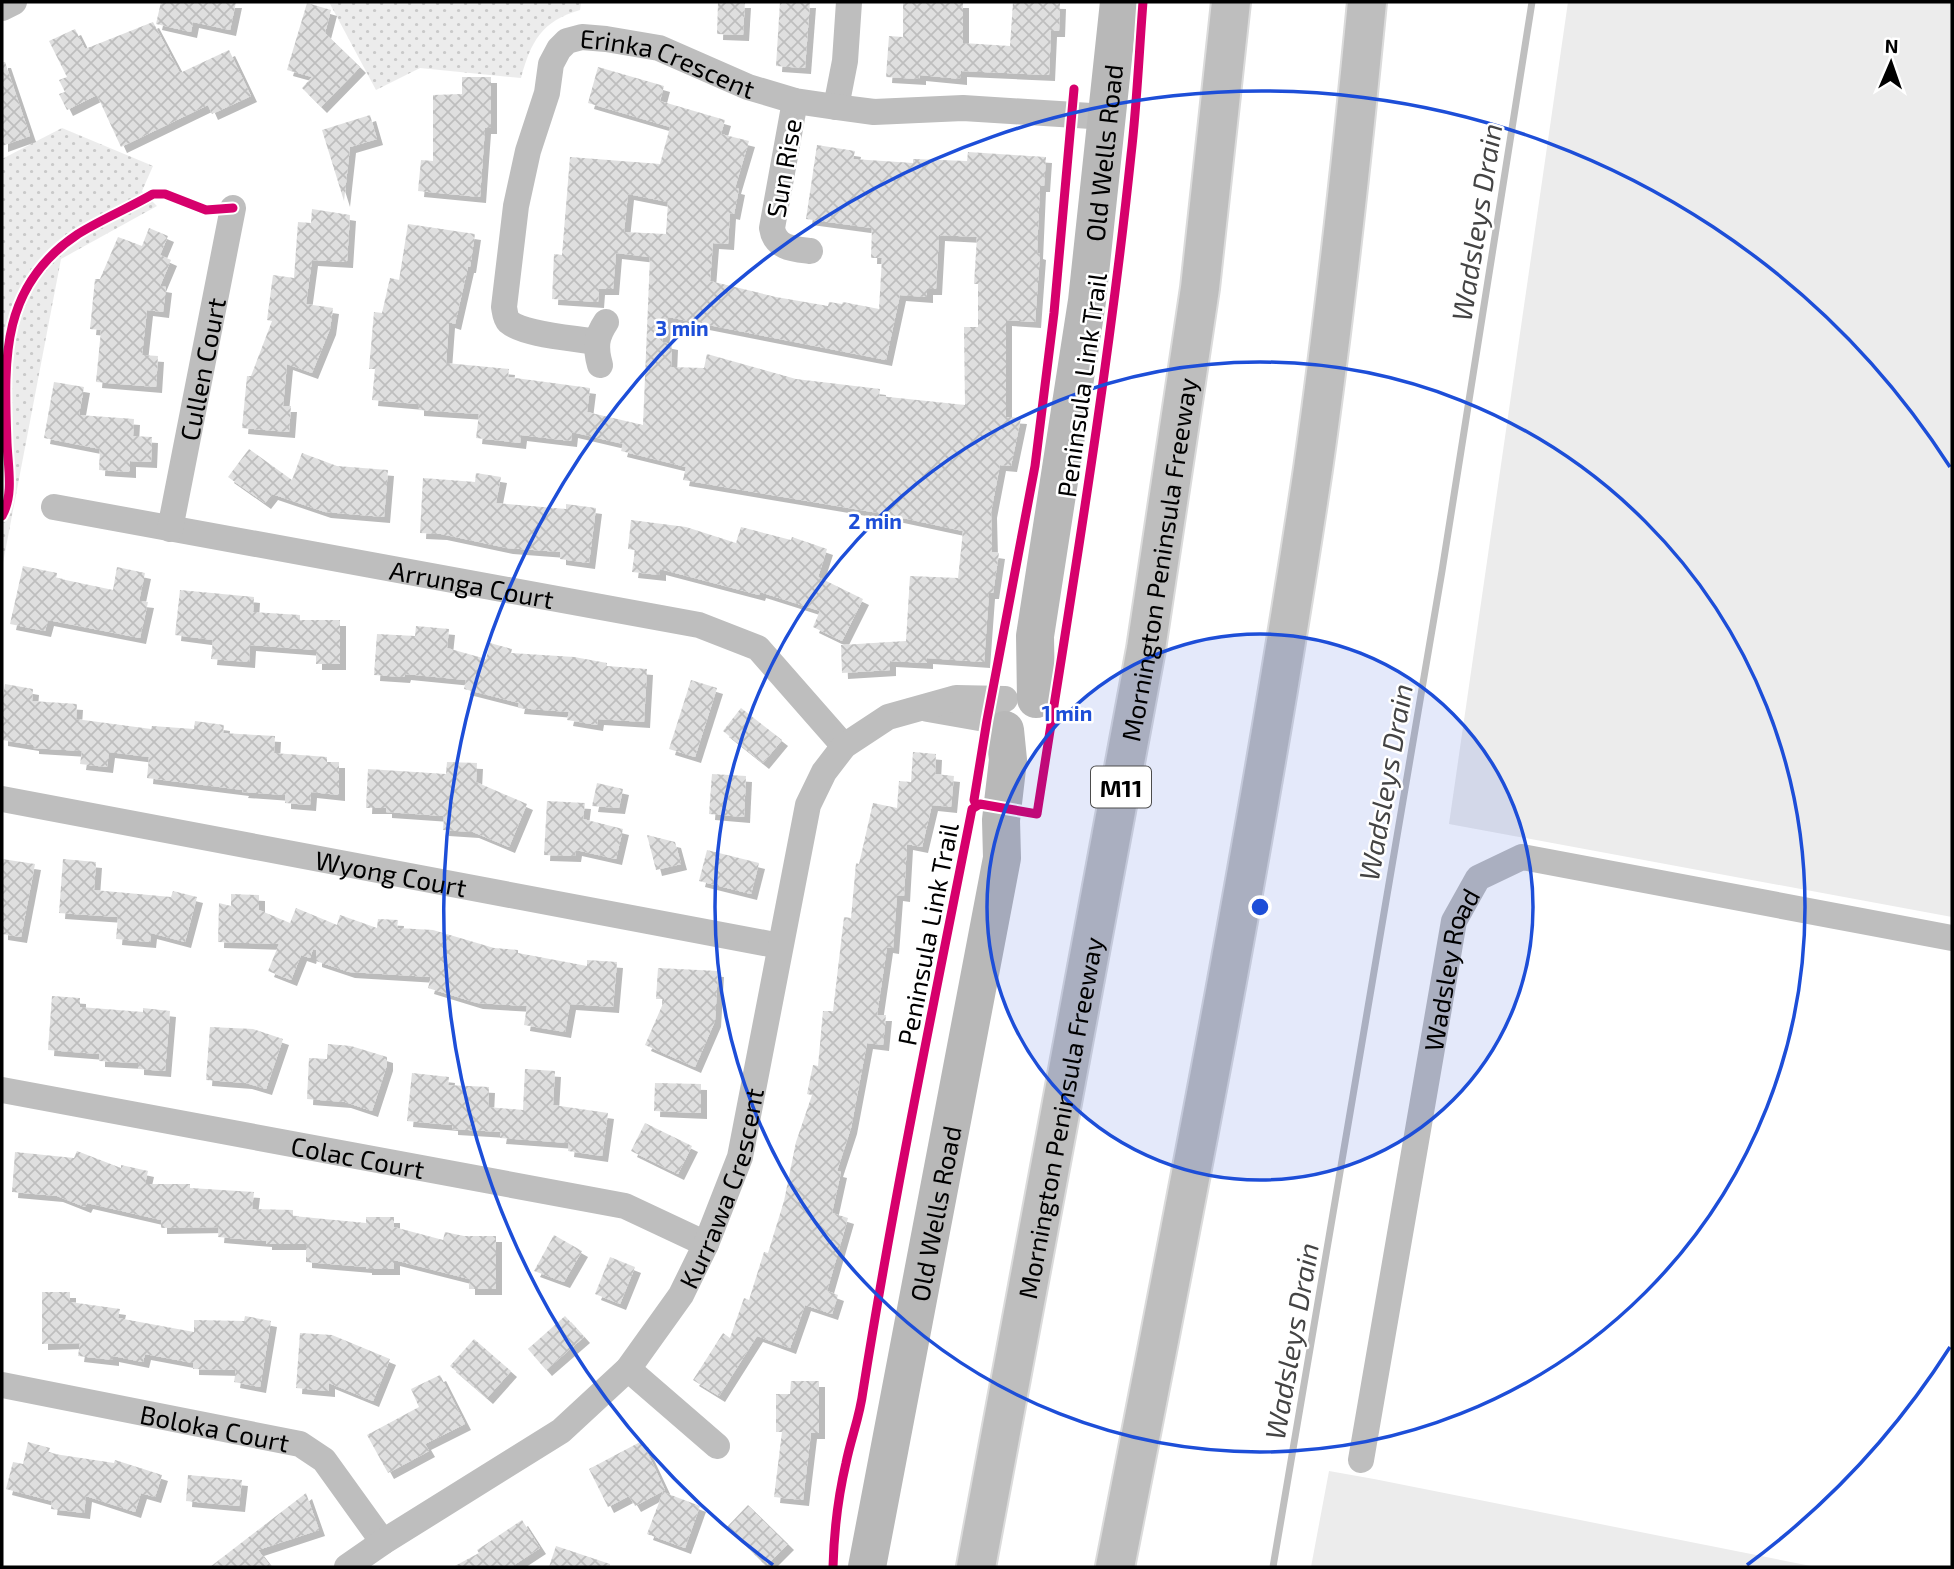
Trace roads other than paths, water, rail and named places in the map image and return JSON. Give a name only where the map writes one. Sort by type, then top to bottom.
[{"type":"highway","name":"Mornington Peninsula Freeway","points":[[976,1567],[1146,649],[1200,288],[1231,2]]},
{"type":"highway","points":[[1115,1567],[1205,1105],[1262,790],[1313,466],[1367,2]]},
{"type":"street","points":[[2,8],[14,2]]},
{"type":"street","points":[[836,107],[845,61],[849,2]]},
{"type":"street","name":"Old Wells Road","points":[[867,1567],[1002,858],[1001,820],[1015,712],[1035,636],[1087,301],[1119,2]]},
{"type":"street","name":"Erinka Crescent","points":[[601,343],[529,330],[510,323],[505,316],[516,206],[528,150],[547,93],[551,64],[567,41],[582,37],[606,38],[659,48],[738,83],[795,101],[836,107],[874,112],[963,108],[1107,117]]},
{"type":"street","name":"Sun Rise","points":[[795,101],[772,228],[773,235],[782,245],[810,251]]},
{"type":"street","name":"Cullen Court","points":[[170,529],[233,208]]},
{"type":"street","name":"Arrunga Court","points":[[54,507],[699,625],[758,648],[844,746]]},
{"type":"street","name":"Kurrawa Crescent","points":[[347,1567],[561,1431],[628,1369],[681,1296],[706,1244],[740,1157],[808,805],[824,772],[844,746],[888,717],[923,708],[1015,712]]},
{"type":"street","name":"Wyong Court","points":[[2,799],[780,946]]},
{"type":"street","name":"Wadsley Road","points":[[1361,1460],[1454,920],[1478,878],[1522,857],[1952,937]]},
{"type":"street","name":"Colac Court","points":[[2,1090],[625,1206],[706,1244]]},
{"type":"street","points":[[628,1369],[718,1446]]},
{"type":"street","name":"Boloka Court","points":[[2,1385],[300,1444],[324,1460],[383,1542]]},
{"type":"waterway","name":"Wadsleys Drain","points":[[1273,1567],[1442,571],[1532,2]]}]
